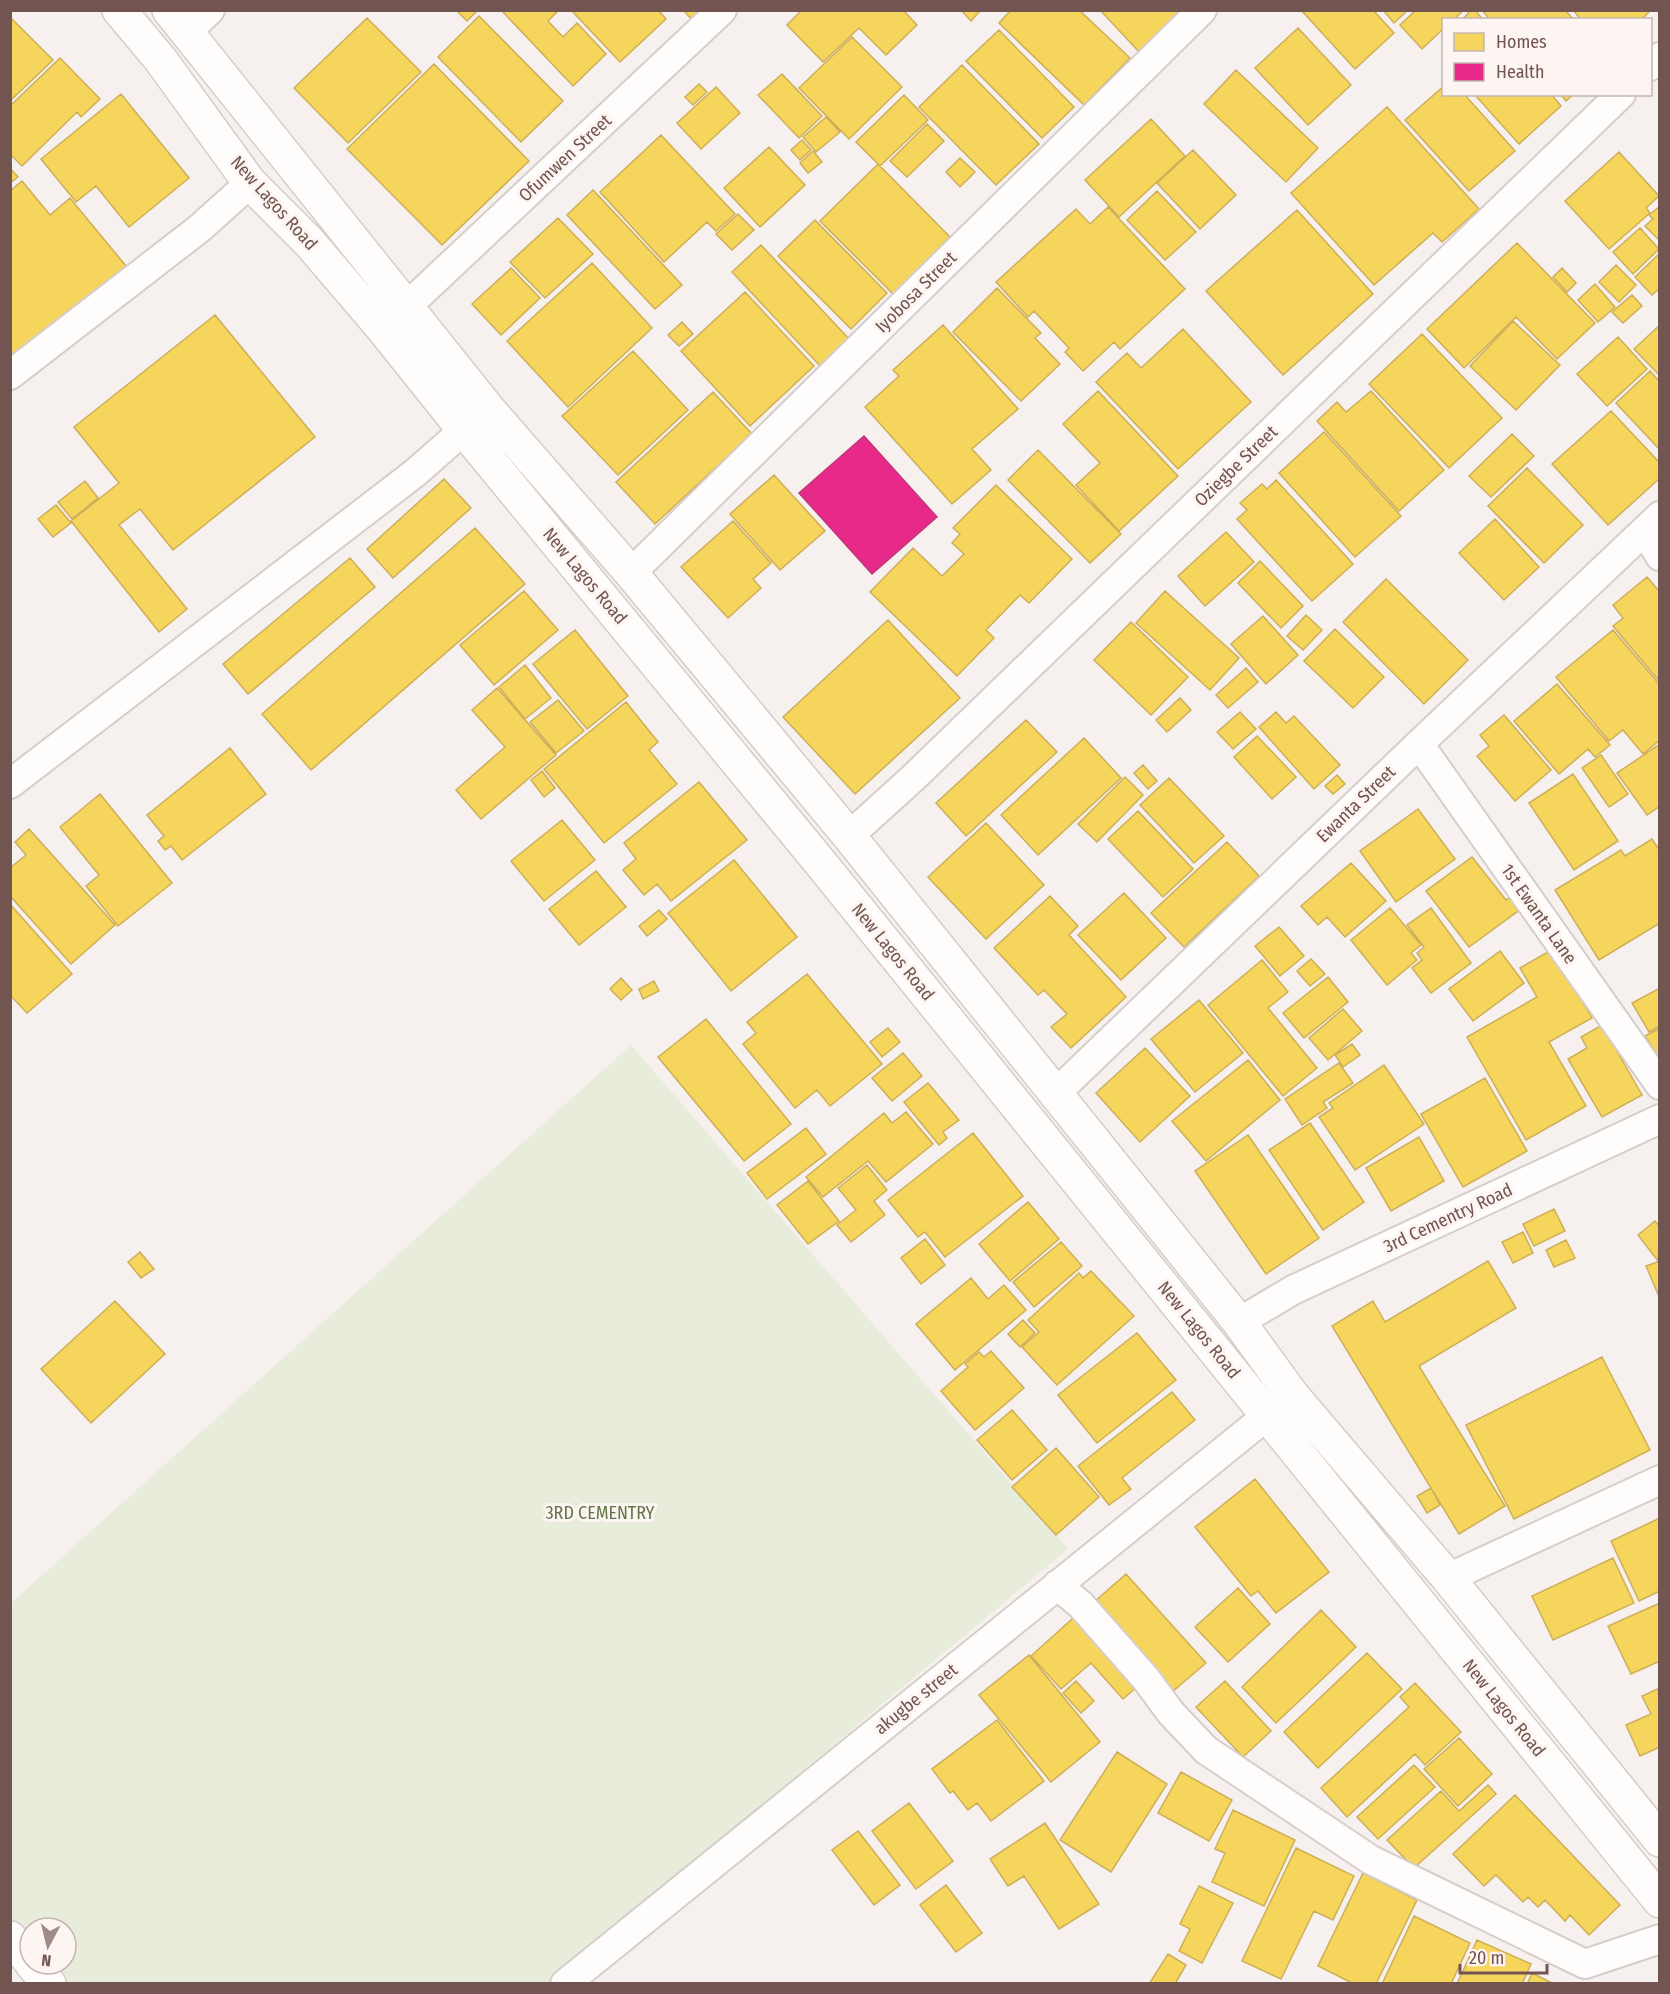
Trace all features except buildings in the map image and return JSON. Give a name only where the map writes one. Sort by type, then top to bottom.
[{"type":"main road","name":"New Lagos Road","points":[[119,10],[160,59],[250,183],[316,250],[380,325],[823,866],[1659,1901]]},
{"type":"main road","name":"New Lagos Road","points":[[189,18],[406,305],[489,410],[631,573],[849,836],[1239,1322],[1292,1395],[1448,1578],[1659,1840]]},
{"type":"street","name":"Ofumwen Street","points":[[406,305],[722,10]]},
{"type":"street","name":"Iyobosa Street","points":[[631,573],[1202,10]]},
{"type":"street","name":"Oziegbe Street","points":[[849,836],[913,778],[1619,96]]},
{"type":"street","points":[[10,375],[200,228],[250,183]]},
{"type":"street","points":[[10,784],[415,473],[464,430]]},
{"type":"street","points":[[1652,524],[1659,556]]},
{"type":"street","name":"Ewanta Street","points":[[1055,1094],[1652,524]]},
{"type":"street","name":"1st Ewanta Lane","points":[[1419,744],[1659,1085]]},
{"type":"street","name":"3rd Cementry Road","points":[[1239,1322],[1293,1290],[1659,1119]]},
{"type":"street","name":"akugbe street","points":[[565,1983],[1268,1415]]},
{"type":"street","points":[[1448,1578],[1659,1480]]},
{"type":"street","points":[[1057,1585],[1081,1605],[1146,1679],[1171,1713],[1206,1750],[1371,1860],[1585,1964],[1659,1939]]},
{"type":"green space","name":"3RD CEMENTRY","points":[[631,1045],[1068,1549],[549,1983],[64,1983],[58,1976],[78,1976],[78,1916],[18,1916],[18,1929],[11,1921],[10,1604]]}]
